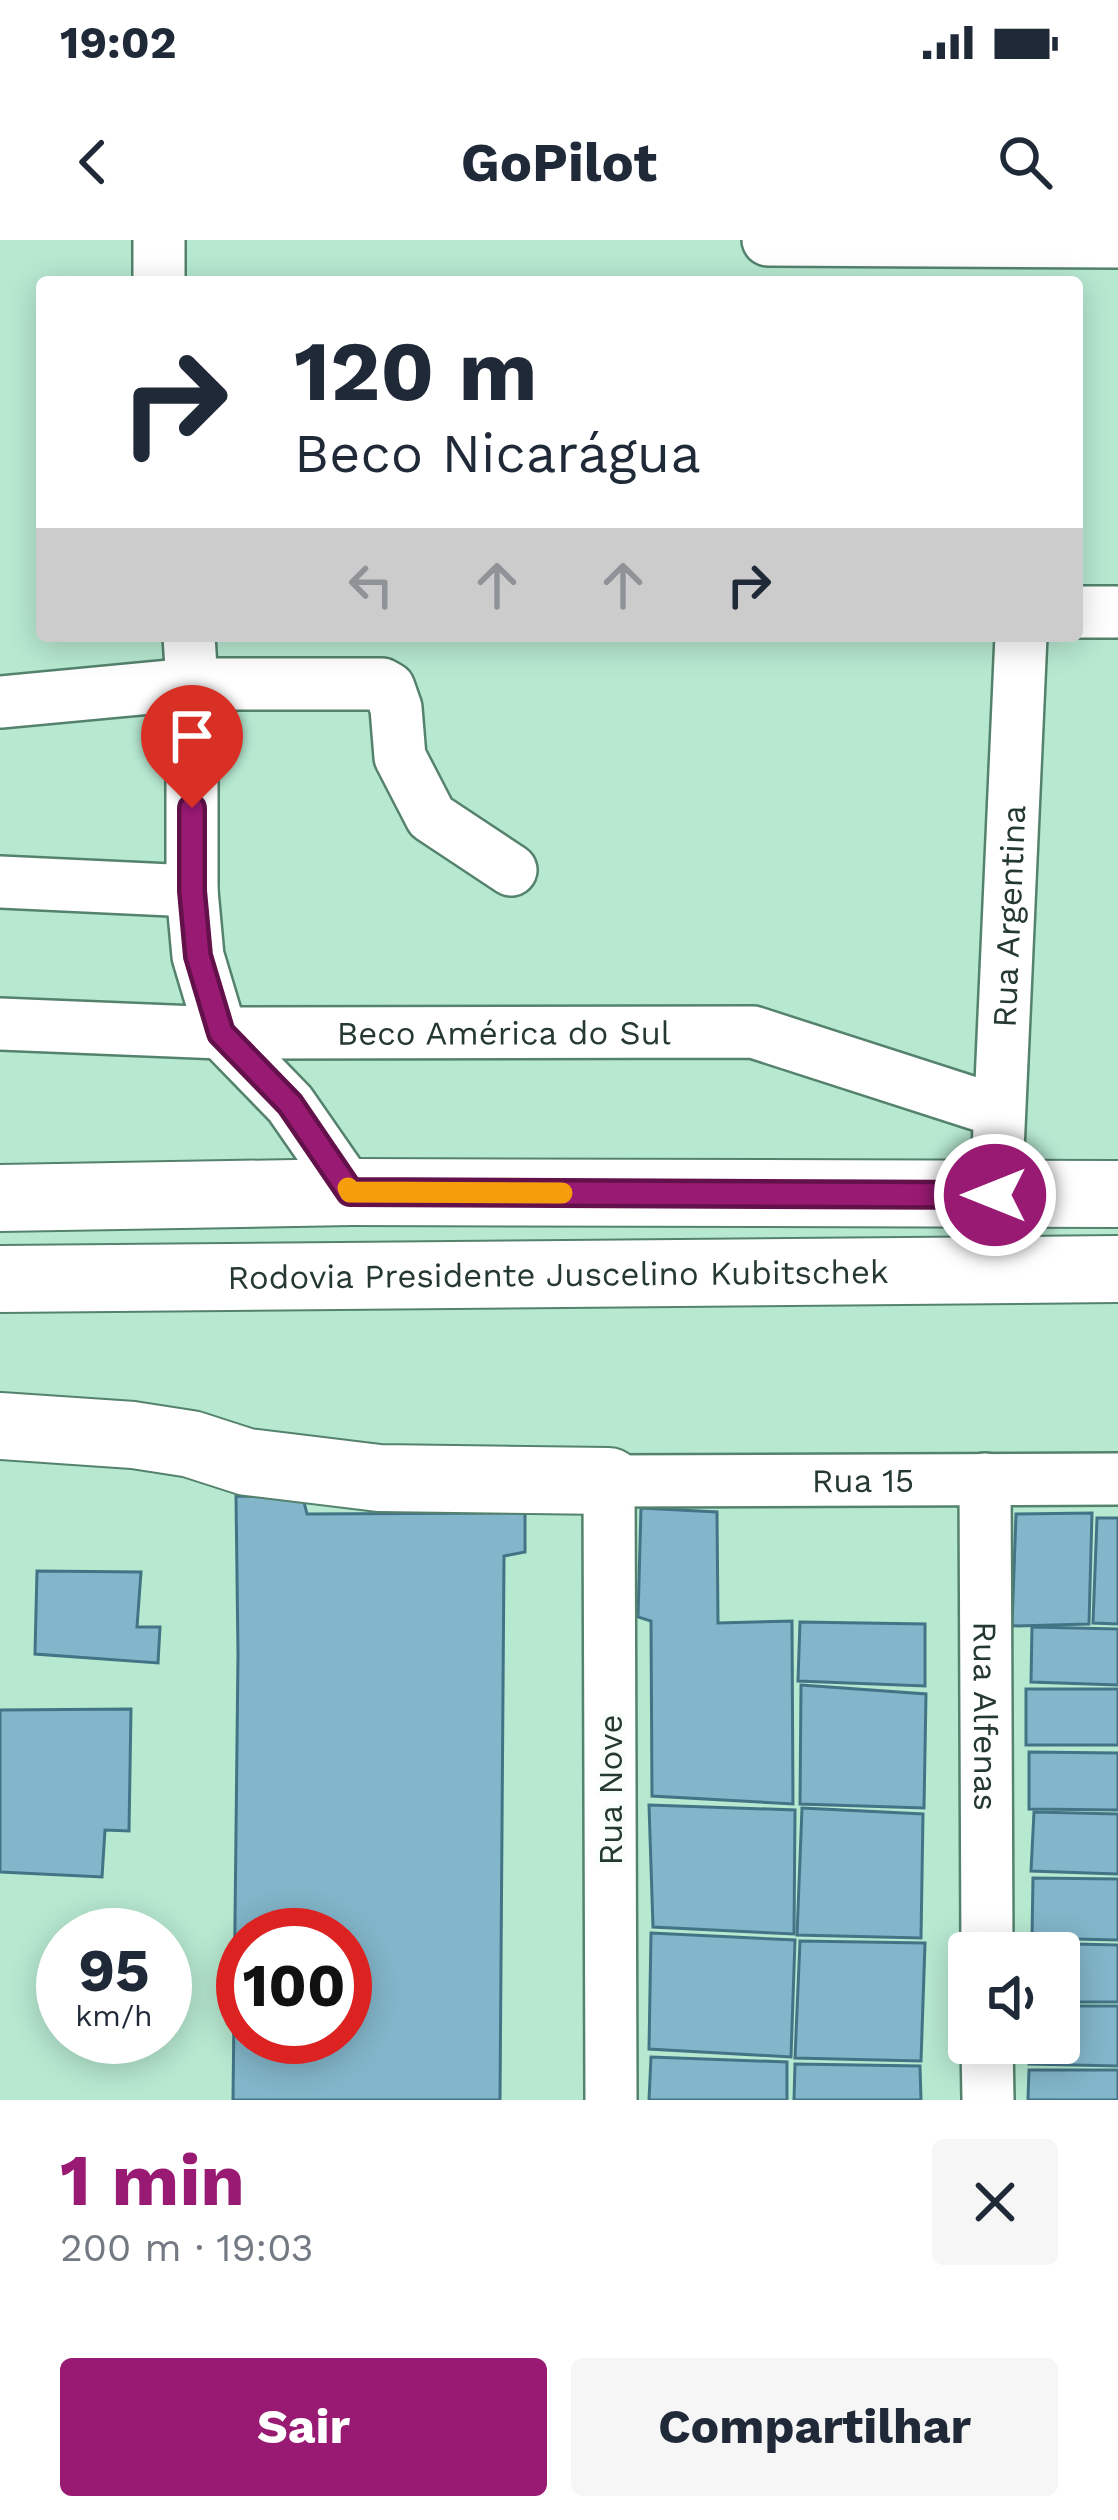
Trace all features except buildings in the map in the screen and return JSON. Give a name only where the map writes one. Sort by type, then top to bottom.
[{"type":"highway","points":[[0,1198],[350,1192],[1118,1194]]},
{"type":"highway","name":"Rodovia Presidente Juscelino Kubitschek","points":[[0,1279],[1118,1269]]},
{"type":"highway","points":[[0,1426],[133,1435],[190,1444],[247,1462],[380,1478],[609,1481]]},
{"type":"street","points":[[159,240],[160,276]]},
{"type":"street","points":[[768,240],[1029,262],[1118,242]]},
{"type":"street","points":[[1083,612],[1118,613]]},
{"type":"street","name":"Rua Argentina","points":[[995,1195],[1022,642]]},
{"type":"street","points":[[190,660],[192,891],[198,956],[221,1033],[290,1104],[350,1192]]},
{"type":"street","points":[[0,702],[190,660],[374,683],[389,688],[396,707],[400,757],[431,817],[511,870]]},
{"type":"street","points":[[0,882],[192,891]]},
{"type":"street","name":"Beco América do Sul","points":[[0,1024],[221,1033],[753,1032],[998,1111]]},
{"type":"street","name":"Rua Alfenas","points":[[985,1479],[987,1932]]},
{"type":"street","name":"Rua 15","points":[[609,1481],[1118,1480]]},
{"type":"street","name":"Rua Nove","points":[[609,1481],[610,2100]]},
{"type":"street","points":[[987,2064],[988,2100]]},
{"type":"slow traffic","points":[[348,1188],[350,1192],[562,1193]]},
{"type":"route","points":[[192,808],[198,956],[221,1033],[290,1104],[350,1192],[995,1195]]}]
